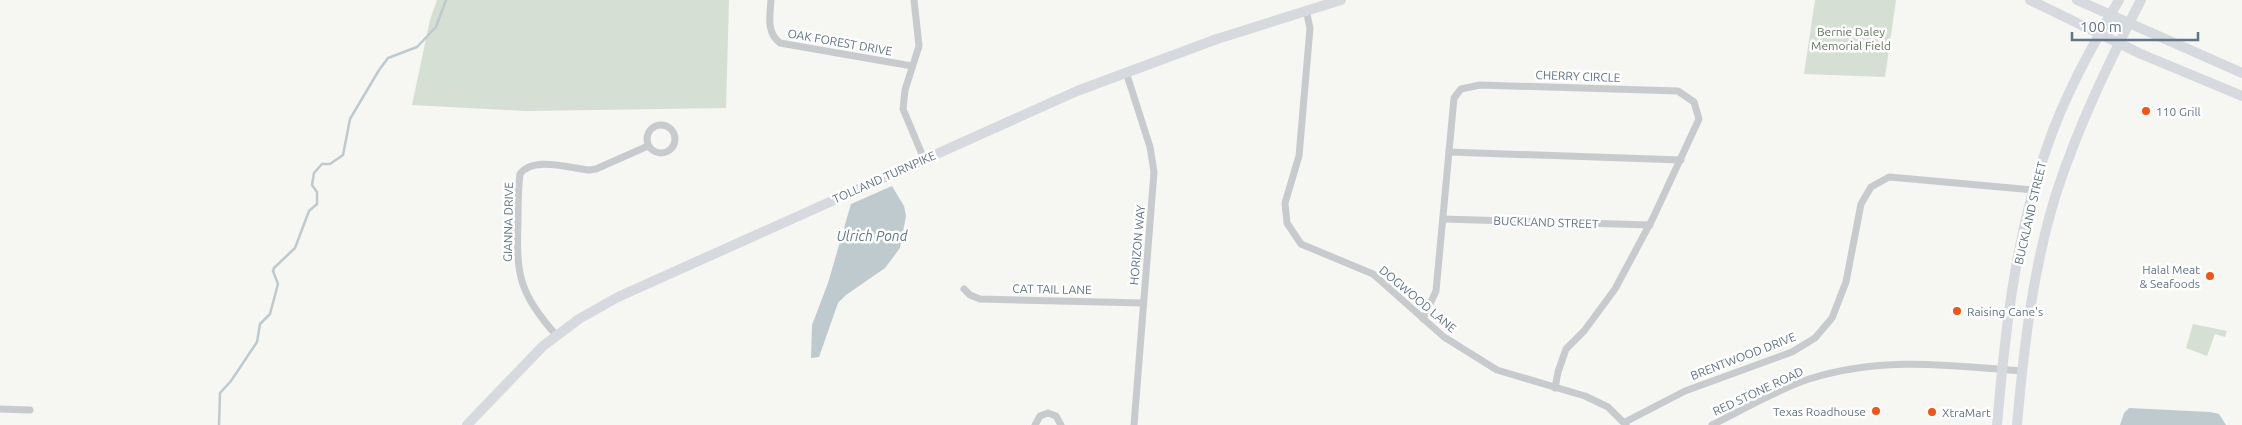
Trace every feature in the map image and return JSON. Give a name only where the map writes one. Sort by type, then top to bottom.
[{"type":"main road","name":"TOLLAND TURNPIKE","points":[[467,425],[543,346],[579,319],[618,297],[924,159],[1126,72],[1306,10],[1341,0]]},
{"type":"main road","points":[[2030,0],[2119,43],[2242,96]]},
{"type":"main road","points":[[2077,0],[2242,73]]},
{"type":"main road","name":"BUCKLAND STREET","points":[[1997,425],[2002,370],[2014,282],[2034,190],[2048,144],[2066,98],[2119,0]]},
{"type":"main road","name":"BUCKLAND STREET","points":[[2017,425],[2021,371],[2033,290],[2054,204],[2079,131],[2141,0]]},
{"type":"street","name":"OAK FOREST DRIVE","points":[[771,0],[770,29],[773,38],[780,43],[912,66]]},
{"type":"street","points":[[914,0],[913,9],[919,29],[919,46],[905,90],[903,109],[924,159]]},
{"type":"street","name":"DOGWOOD LANE","points":[[1306,10],[1310,28],[1299,156],[1285,203],[1287,224],[1301,244],[1373,274],[1444,337],[1497,370],[1585,396],[1608,407],[1625,424]]},
{"type":"street","name":"HORIZON WAY","points":[[1126,72],[1154,165],[1154,185],[1134,425]]},
{"type":"street","name":"CHERRY CIRCLE","points":[[1423,319],[1436,291],[1454,98],[1461,89],[1480,85],[1678,91],[1694,102],[1699,119],[1650,226],[1615,289],[1584,331],[1566,349],[1555,388]]},
{"type":"street","points":[[664,125],[672,130],[674,144],[668,151],[659,153],[648,146],[646,136],[655,126],[664,125]]},
{"type":"street","name":"GIANNA DRIVE","points":[[557,336],[531,304],[520,277],[517,246],[520,174],[524,169],[534,164],[589,170],[596,169],[648,146]]},
{"type":"street","points":[[1449,152],[1681,160]]},
{"type":"street","name":"BRENTWOOD DRIVE","points":[[1625,424],[1685,391],[1792,352],[1815,338],[1832,318],[1846,282],[1860,204],[1871,187],[1889,177],[2034,190]]},
{"type":"street","name":"BUCKLAND STREET","points":[[1443,219],[1650,226]]},
{"type":"street","name":"CAT TAIL LANE","points":[[964,289],[972,297],[980,299],[1143,303]]},
{"type":"street","name":"RED STONE ROAD","points":[[1712,425],[1806,380],[1847,370],[1920,363],[2021,371]]},
{"type":"street","points":[[0,409],[30,410]]},
{"type":"street","points":[[1035,425],[1040,416],[1047,413],[1056,416],[1061,425]]},
{"type":"green space","points":[[437,0],[729,0],[726,108],[525,111],[412,105],[430,20]]},
{"type":"green space","name":"Bernie Daley Memorial Field","points":[[1815,0],[1896,0],[1885,77],[1804,74]]},
{"type":"green space","points":[[2193,324],[2227,331],[2225,337],[2215,334],[2207,356],[2186,348]]},
{"type":"water","name":"Ulrich Pond","points":[[892,186],[904,206],[906,216],[900,248],[885,268],[846,295],[838,303],[819,357],[811,358],[812,325],[828,283],[851,204]]},
{"type":"water","points":[[2129,408],[2210,412],[2219,414],[2226,425],[2120,425],[2124,413]]},
{"type":"waterway","points":[[219,425],[220,393],[231,381],[257,342],[260,324],[270,314],[278,284],[273,271],[274,268],[295,248],[309,211],[317,204],[317,192],[312,185],[314,173],[322,164],[330,164],[343,155],[350,119],[379,70],[388,58],[417,47],[436,27],[446,0]]},
{"type":"place","name":"110 Grill","points":[[2146,111]]},
{"type":"place","name":"Halal Meat & Seafoods","points":[[2210,276]]},
{"type":"place","name":"Raising Cane's","points":[[1957,311]]},
{"type":"place","name":"Texas Roadhouse","points":[[1876,411]]},
{"type":"place","name":"XtraMart","points":[[1932,412]]}]
